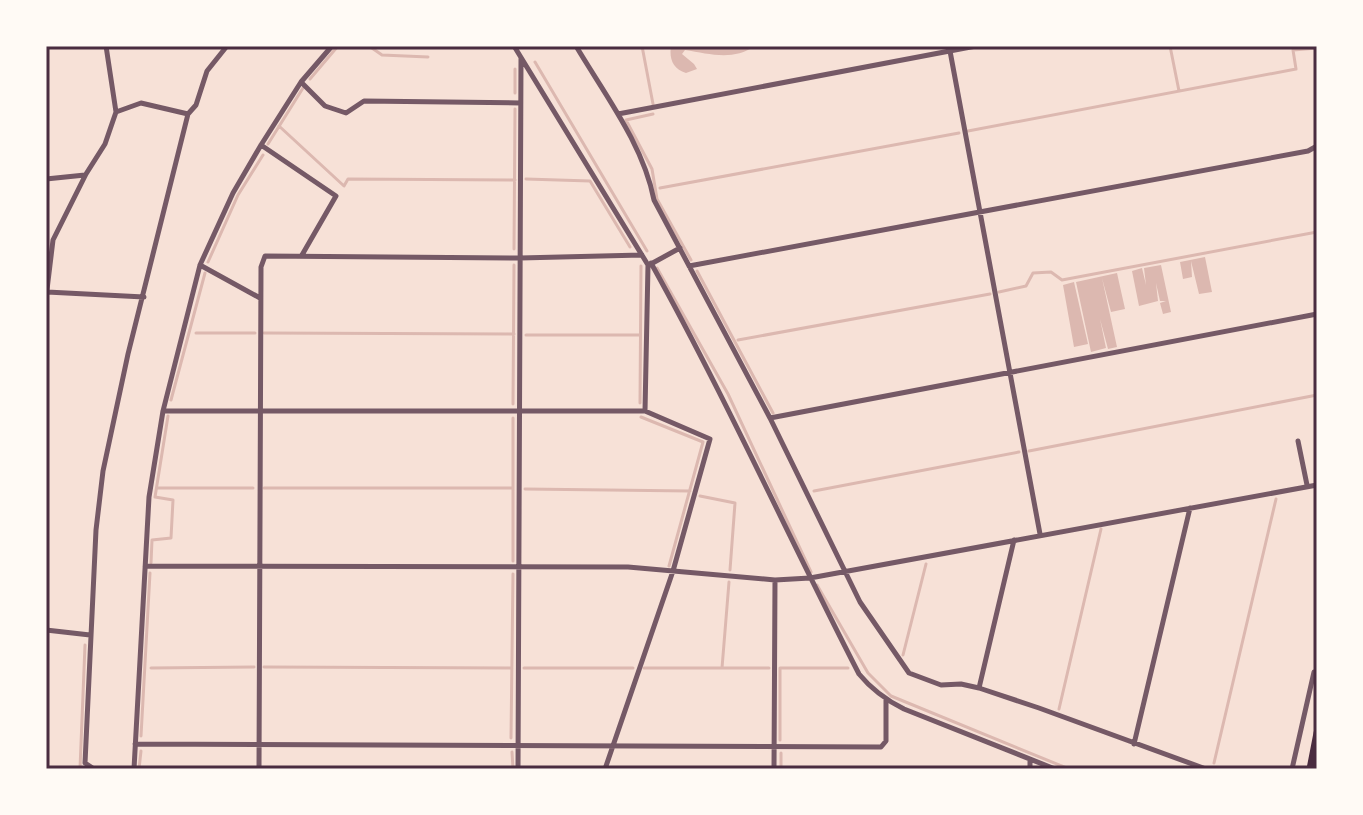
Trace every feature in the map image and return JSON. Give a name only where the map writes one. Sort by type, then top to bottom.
[{"type":"main road","points":[[1310,769],[1317,733]]},
{"type":"street","points":[[106,46],[116,112],[105,144],[86,174],[53,240],[46,295],[144,297]]},
{"type":"street","points":[[94,769],[85,763],[96,530],[103,471],[128,354],[188,114],[196,105],[207,71],[227,46]]},
{"type":"street","points":[[134,769],[149,497],[163,411],[200,265],[233,193],[261,145],[301,82],[332,46]]},
{"type":"street","points":[[514,46],[650,264],[726,403],[859,674],[886,700],[1055,769]]},
{"type":"street","points":[[576,46],[618,114],[648,172],[654,200],[770,418],[860,602],[909,673],[941,685],[961,684],[979,688],[1206,769]]},
{"type":"street","points":[[618,114],[976,46]]},
{"type":"street","points":[[950,51],[1040,534]]},
{"type":"street","points":[[518,769],[521,58]]},
{"type":"street","points":[[301,82],[325,106],[346,113],[364,101],[520,103]]},
{"type":"street","points":[[116,112],[141,103],[188,114]]},
{"type":"street","points":[[261,145],[336,196],[302,256]]},
{"type":"street","points":[[689,266],[1308,151],[1317,146]]},
{"type":"street","points":[[46,179],[86,174]]},
{"type":"street","points":[[650,264],[680,248]]},
{"type":"street","points":[[259,769],[260,299],[261,267],[265,256],[520,258],[642,255]]},
{"type":"street","points":[[645,411],[650,264]]},
{"type":"street","points":[[200,265],[260,299]]},
{"type":"street","points":[[770,418],[1317,314]]},
{"type":"street","points":[[163,411],[645,411],[710,439],[673,571],[605,769]]},
{"type":"street","points":[[1298,441],[1307,485]]},
{"type":"street","points":[[145,566],[628,567],[775,580],[810,578],[1317,485]]},
{"type":"street","points":[[1134,744],[1190,508]]},
{"type":"street","points":[[979,688],[1014,540]]},
{"type":"street","points":[[774,769],[775,580]]},
{"type":"street","points":[[46,630],[90,635]]},
{"type":"street","points":[[1292,769],[1314,672],[1317,673]]},
{"type":"street","points":[[135,744],[881,747],[886,741],[886,700]]},
{"type":"street","points":[[1030,759],[1030,769]]},
{"type":"shaded area","points":[[671,46],[755,46],[730,55],[685,50],[682,54],[697,69],[686,73],[673,63]]},
{"type":"shaded area","points":[[1205,257],[1212,292],[1199,294],[1191,261],[1192,277],[1183,279],[1180,262]]},
{"type":"shaded area","points":[[1161,265],[1171,312],[1163,314],[1160,303],[1166,301],[1160,301],[1156,283],[1158,301],[1139,306],[1132,271],[1142,268],[1146,285],[1144,268]]},
{"type":"shaded area","points":[[1117,273],[1125,309],[1111,312],[1102,278],[1117,347],[1108,349],[1100,319],[1106,348],[1091,352],[1076,282]]},
{"type":"shaded area","points":[[1074,282],[1088,344],[1074,347],[1063,285]]},
{"type":"waterway","points":[[310,79],[338,46]]},
{"type":"waterway","points":[[369,46],[382,55],[428,57]]},
{"type":"waterway","points":[[642,46],[653,104]]},
{"type":"waterway","points":[[1170,46],[1179,91]]},
{"type":"waterway","points":[[968,131],[1296,69],[1293,50],[1317,48]]},
{"type":"waterway","points":[[535,62],[647,251]]},
{"type":"waterway","points":[[515,69],[515,93]]},
{"type":"waterway","points":[[268,144],[303,88]]},
{"type":"waterway","points":[[514,249],[515,109]]},
{"type":"waterway","points":[[653,114],[626,120],[652,169],[657,199],[691,260]]},
{"type":"waterway","points":[[279,126],[344,186],[348,179],[515,180]]},
{"type":"waterway","points":[[660,188],[959,133]]},
{"type":"waterway","points":[[208,262],[238,195],[263,155]]},
{"type":"waterway","points":[[526,179],[590,181],[630,247]]},
{"type":"waterway","points":[[999,292],[1026,286],[1033,273],[1051,272],[1062,280],[1317,232]]},
{"type":"waterway","points":[[513,404],[514,265]]},
{"type":"waterway","points":[[640,403],[641,266]]},
{"type":"waterway","points":[[657,268],[728,394],[811,572]]},
{"type":"waterway","points":[[697,271],[773,413]]},
{"type":"waterway","points":[[171,400],[205,273]]},
{"type":"waterway","points":[[738,340],[990,294]]},
{"type":"waterway","points":[[196,333],[255,333]]},
{"type":"waterway","points":[[264,333],[514,334]]},
{"type":"waterway","points":[[526,335],[640,335]]},
{"type":"waterway","points":[[1029,451],[1317,395]]},
{"type":"waterway","points":[[151,563],[152,540],[171,538],[173,500],[155,497],[168,416]]},
{"type":"waterway","points":[[641,417],[703,442],[669,566]]},
{"type":"waterway","points":[[513,418],[513,561]]},
{"type":"waterway","points":[[814,491],[1019,452]]},
{"type":"waterway","points":[[157,488],[253,488]]},
{"type":"waterway","points":[[264,488],[513,488]]},
{"type":"waterway","points":[[525,489],[690,491]]},
{"type":"waterway","points":[[700,496],[735,503],[730,570]]},
{"type":"waterway","points":[[1214,763],[1276,499]]},
{"type":"waterway","points":[[1059,709],[1101,529]]},
{"type":"waterway","points":[[903,655],[926,564]]},
{"type":"waterway","points":[[141,736],[150,573]]},
{"type":"waterway","points":[[511,738],[513,574]]},
{"type":"waterway","points":[[722,668],[729,582]]},
{"type":"waterway","points":[[817,585],[868,673],[891,696],[1069,769]]},
{"type":"waterway","points":[[80,769],[85,645]]},
{"type":"waterway","points":[[151,668],[254,667]]},
{"type":"waterway","points":[[264,667],[512,668]]},
{"type":"waterway","points":[[524,668],[633,668]]},
{"type":"waterway","points":[[644,668],[769,668]]},
{"type":"waterway","points":[[780,740],[780,668],[848,668]]},
{"type":"waterway","points":[[139,769],[141,751]]},
{"type":"waterway","points":[[512,752],[513,769]]},
{"type":"waterway","points":[[781,753],[781,769]]}]
